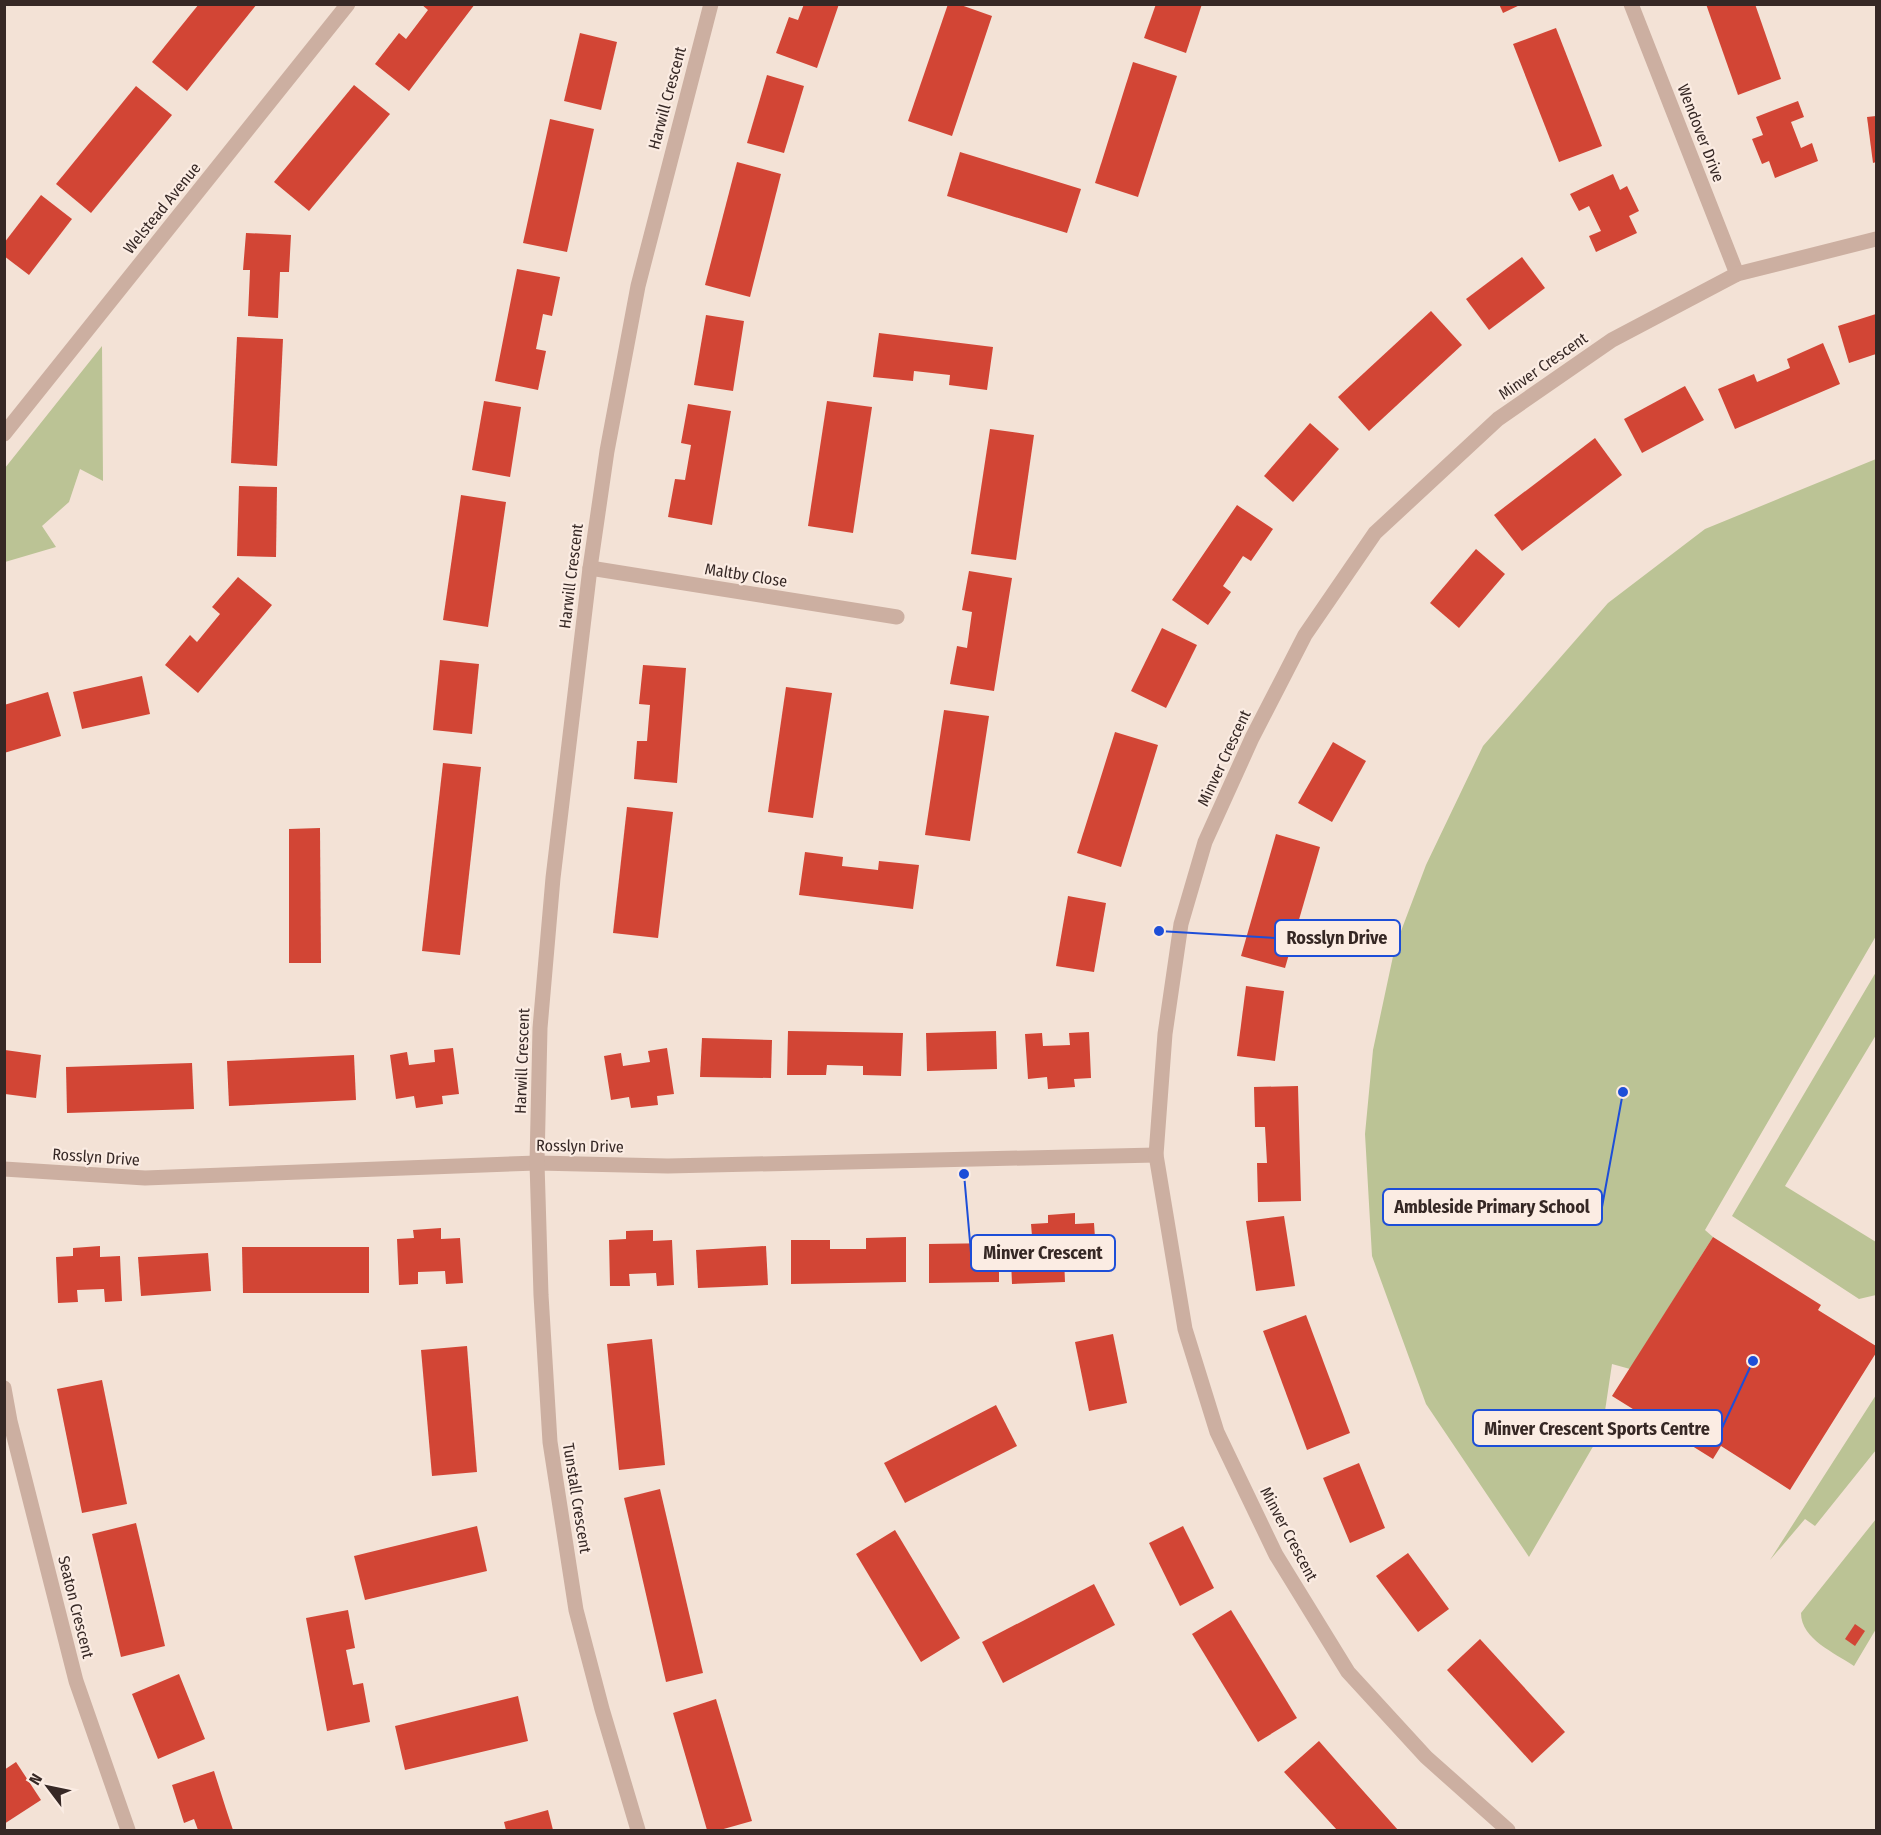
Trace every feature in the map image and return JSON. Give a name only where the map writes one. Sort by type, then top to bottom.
[{"type":"street","name":"Welstead Avenue","points":[[4,434],[348,4]]},
{"type":"street","name":"Harwill Crescent","points":[[537,1163],[540,1028],[553,878],[590,568],[607,451],[638,286],[711,4]]},
{"type":"street","name":"Wendover Drive","points":[[1631,4],[1737,274]]},
{"type":"street","name":"Minver Crescent","points":[[1508,1830],[1426,1757],[1348,1672],[1276,1555],[1217,1432],[1189,1341],[1156,1155],[1165,1034],[1181,924],[1204,842],[1252,738],[1305,635],[1375,533],[1498,419],[1612,340],[1737,274],[1876,239]]},
{"type":"street","name":"Maltby Close","points":[[590,568],[897,617]]},
{"type":"street","name":"Rosslyn Drive","points":[[4,1169],[145,1179],[537,1163],[668,1166],[1156,1155]]},
{"type":"street","name":"Tunstall Crescent","points":[[537,1163],[541,1295],[551,1454],[576,1610],[602,1709],[638,1830]]},
{"type":"street","name":"Seaton Crescent","points":[[4,1388],[10,1421],[76,1681],[128,1830]]},
{"type":"green space","points":[[102,346],[103,481],[80,469],[69,502],[42,526],[56,547],[5,562],[5,468]]},
{"type":"green space","points":[[1876,459],[1876,936],[1705,1230],[1713,1237],[1630,1369],[1612,1364],[1602,1431],[1529,1557],[1426,1404],[1372,1256],[1365,1134],[1373,1050],[1395,947],[1426,865],[1483,746],[1608,603],[1705,529]]},
{"type":"green space","points":[[1876,972],[1876,1035],[1785,1186],[1876,1242],[1876,1295],[1859,1299],[1732,1216]]},
{"type":"green space","points":[[1876,1395],[1876,1450],[1815,1526],[1805,1519],[1770,1560]]},
{"type":"green space","points":[[1876,1519],[1876,1629],[1854,1666],[1813,1638],[1802,1622],[1801,1613]]},
{"type":"building","points":[[199,4],[257,4],[187,91],[152,62]]},
{"type":"building","points":[[421,4],[475,4],[409,91],[375,64],[399,33],[406,39],[428,10]]},
{"type":"building","points":[[804,4],[839,4],[817,68],[776,53],[789,17],[798,20]]},
{"type":"building","points":[[948,4],[958,4],[992,16],[952,136],[908,121]]},
{"type":"building","points":[[1156,4],[1202,4],[1186,53],[1144,38]]},
{"type":"building","points":[[1499,4],[1522,4],[1503,13]]},
{"type":"building","points":[[1706,4],[1755,4],[1781,79],[1738,95]]},
{"type":"building","points":[[1556,28],[1602,146],[1559,162],[1513,44]]},
{"type":"building","points":[[580,33],[617,42],[601,110],[564,101]]},
{"type":"building","points":[[1133,62],[1177,76],[1138,197],[1095,183]]},
{"type":"building","points":[[767,75],[804,86],[784,153],[747,143]]},
{"type":"building","points":[[354,85],[390,114],[309,211],[274,182]]},
{"type":"building","points":[[136,86],[172,115],[91,213],[56,184]]},
{"type":"building","points":[[1798,101],[1804,117],[1791,122],[1801,148],[1812,143],[1818,161],[1775,178],[1769,161],[1762,164],[1752,139],[1763,135],[1756,117]]},
{"type":"building","points":[[1876,116],[1876,162],[1873,163],[1867,117]]},
{"type":"building","points":[[550,119],[594,129],[567,252],[523,243]]},
{"type":"building","points":[[960,152],[1081,189],[1067,233],[947,196]]},
{"type":"building","points":[[737,162],[781,174],[750,297],[705,285]]},
{"type":"building","points":[[1613,174],[1620,190],[1627,186],[1639,211],[1629,216],[1637,233],[1596,252],[1589,236],[1601,231],[1589,206],[1579,211],[1570,194]]},
{"type":"building","points":[[41,195],[72,219],[29,275],[4,256],[4,243]]},
{"type":"building","points":[[246,233],[291,235],[289,272],[280,272],[278,318],[248,316],[250,270],[243,270]]},
{"type":"building","points":[[1522,257],[1545,288],[1489,330],[1466,299]]},
{"type":"building","points":[[517,269],[560,277],[552,316],[543,314],[536,349],[546,351],[538,390],[495,381]]},
{"type":"building","points":[[1431,311],[1462,345],[1369,431],[1338,397]]},
{"type":"building","points":[[1876,314],[1876,354],[1849,363],[1838,326]]},
{"type":"building","points":[[706,315],[744,321],[733,391],[694,385]]},
{"type":"building","points":[[879,333],[993,347],[987,390],[949,385],[950,375],[914,371],[913,381],[873,377]]},
{"type":"building","points":[[237,337],[283,339],[277,466],[231,463]]},
{"type":"building","points":[[1823,343],[1840,384],[1735,429],[1718,389],[1754,374],[1757,382],[1790,368],[1787,359]]},
{"type":"building","points":[[1685,386],[1704,420],[1642,453],[1624,419]]},
{"type":"building","points":[[484,401],[521,407],[510,477],[472,470]]},
{"type":"building","points":[[827,401],[872,407],[853,533],[808,526]]},
{"type":"building","points":[[688,404],[731,411],[712,525],[668,517],[675,479],[685,480],[691,445],[681,443]]},
{"type":"building","points":[[1310,423],[1339,449],[1293,502],[1264,476]]},
{"type":"building","points":[[990,429],[1034,435],[1016,560],[971,554]]},
{"type":"building","points":[[1595,438],[1622,475],[1522,551],[1494,515]]},
{"type":"building","points":[[239,486],[277,487],[276,557],[237,556]]},
{"type":"building","points":[[461,495],[506,502],[488,627],[443,620]]},
{"type":"building","points":[[1237,505],[1273,529],[1251,561],[1243,556],[1223,586],[1231,592],[1208,625],[1172,600]]},
{"type":"building","points":[[1476,549],[1505,574],[1459,628],[1430,603]]},
{"type":"building","points":[[969,571],[1012,578],[994,691],[950,684],[957,646],[967,648],[972,612],[962,610]]},
{"type":"building","points":[[238,577],[272,605],[198,693],[165,665],[190,635],[197,642],[220,614],[212,607]]},
{"type":"building","points":[[1162,628],[1197,645],[1166,708],[1131,691]]},
{"type":"building","points":[[440,660],[479,664],[472,734],[433,730]]},
{"type":"building","points":[[643,665],[686,668],[677,783],[634,779],[637,741],[647,741],[650,705],[639,704]]},
{"type":"building","points":[[142,676],[150,714],[82,729],[73,692]]},
{"type":"building","points":[[786,687],[832,693],[813,818],[768,812]]},
{"type":"building","points":[[48,692],[61,736],[4,753],[4,705]]},
{"type":"building","points":[[944,710],[989,716],[970,841],[925,835]]},
{"type":"building","points":[[1115,732],[1158,745],[1121,867],[1077,853]]},
{"type":"building","points":[[1333,742],[1366,761],[1332,822],[1298,803]]},
{"type":"building","points":[[443,763],[481,767],[460,955],[422,951]]},
{"type":"building","points":[[627,807],[673,812],[658,938],[613,933]]},
{"type":"building","points":[[320,828],[321,963],[289,963],[289,829]]},
{"type":"building","points":[[1276,834],[1320,847],[1285,968],[1241,956]]},
{"type":"building","points":[[805,852],[843,857],[842,866],[878,870],[879,861],[919,865],[913,909],[799,895]]},
{"type":"building","points":[[1068,896],[1106,903],[1094,972],[1056,966]]},
{"type":"building","points":[[1246,986],[1284,991],[1275,1061],[1237,1056]]},
{"type":"building","points":[[788,1031],[903,1033],[901,1076],[863,1075],[863,1066],[827,1065],[826,1075],[787,1075]]},
{"type":"building","points":[[996,1031],[997,1069],[927,1071],[926,1033]]},
{"type":"building","points":[[1089,1032],[1091,1078],[1074,1079],[1075,1087],[1048,1089],[1047,1077],[1028,1079],[1025,1034],[1042,1033],[1043,1046],[1070,1045],[1069,1033]]},
{"type":"building","points":[[702,1038],[772,1040],[771,1078],[700,1077]]},
{"type":"building","points":[[453,1048],[459,1094],[442,1096],[443,1104],[416,1108],[414,1096],[396,1099],[390,1055],[407,1052],[409,1065],[435,1062],[434,1050]]},
{"type":"building","points":[[667,1048],[674,1094],[657,1096],[658,1105],[631,1108],[629,1097],[611,1100],[604,1056],[621,1053],[623,1066],[650,1062],[648,1051]]},
{"type":"building","points":[[5,1050],[41,1055],[36,1098],[5,1094]]},
{"type":"building","points":[[354,1055],[356,1100],[229,1106],[227,1061]]},
{"type":"building","points":[[192,1063],[194,1109],[67,1113],[66,1067]]},
{"type":"building","points":[[1298,1086],[1301,1201],[1258,1202],[1257,1163],[1267,1163],[1265,1127],[1255,1127],[1254,1087]]},
{"type":"building","points":[[1075,1213],[1075,1224],[1094,1223],[1097,1268],[1080,1269],[1079,1256],[1064,1257],[1065,1282],[1012,1284],[1010,1237],[1032,1236],[1031,1224],[1048,1223],[1048,1215]]},
{"type":"building","points":[[1284,1216],[1295,1286],[1256,1291],[1246,1221]]},
{"type":"building","points":[[441,1228],[441,1239],[460,1238],[463,1283],[446,1284],[445,1271],[418,1272],[418,1284],[399,1285],[397,1239],[414,1238],[413,1230]]},
{"type":"building","points":[[653,1230],[653,1241],[672,1240],[674,1285],[657,1286],[656,1273],[629,1274],[630,1286],[610,1286],[609,1240],[626,1239],[626,1231]]},
{"type":"building","points":[[906,1237],[906,1282],[791,1284],[791,1240],[830,1240],[830,1249],[866,1249],[866,1238]]},
{"type":"building","points":[[1713,1237],[1821,1305],[1818,1310],[1876,1346],[1876,1353],[1790,1490],[1721,1446],[1713,1459],[1612,1396]]},
{"type":"building","points":[[999,1243],[999,1282],[929,1283],[929,1244]]},
{"type":"building","points":[[100,1246],[100,1257],[120,1256],[122,1301],[105,1302],[104,1289],[77,1290],[78,1302],[58,1303],[56,1257],[73,1256],[73,1248]]},
{"type":"building","points":[[766,1246],[768,1285],[698,1288],[696,1250]]},
{"type":"building","points":[[242,1247],[369,1247],[369,1293],[243,1293]]},
{"type":"building","points":[[208,1253],[211,1291],[141,1296],[138,1257]]},
{"type":"building","points":[[1306,1315],[1350,1433],[1307,1450],[1263,1331]]},
{"type":"building","points":[[1113,1334],[1127,1403],[1089,1411],[1075,1342]]},
{"type":"building","points":[[652,1339],[665,1465],[619,1470],[607,1344]]},
{"type":"building","points":[[467,1346],[477,1472],[432,1476],[421,1350]]},
{"type":"building","points":[[102,1380],[127,1504],[82,1513],[57,1389]]},
{"type":"building","points":[[996,1405],[1017,1446],[905,1503],[884,1463]]},
{"type":"building","points":[[1359,1463],[1385,1528],[1350,1543],[1323,1478]]},
{"type":"building","points":[[660,1489],[703,1673],[666,1682],[624,1498]]},
{"type":"building","points":[[136,1523],[165,1646],[121,1657],[92,1534]]},
{"type":"building","points":[[477,1526],[487,1571],[365,1600],[354,1556]]},
{"type":"building","points":[[1183,1526],[1214,1588],[1180,1606],[1149,1543]]},
{"type":"building","points":[[895,1530],[960,1638],[921,1662],[856,1554]]},
{"type":"building","points":[[1408,1553],[1449,1609],[1418,1632],[1376,1576]]},
{"type":"building","points":[[1094,1584],[1115,1625],[1003,1683],[982,1642]]},
{"type":"building","points":[[348,1610],[355,1648],[346,1650],[353,1685],[363,1683],[370,1722],[327,1731],[306,1618]]},
{"type":"building","points":[[1231,1610],[1297,1718],[1258,1742],[1192,1634]]},
{"type":"building","points":[[1855,1624],[1865,1631],[1855,1646],[1845,1639]]},
{"type":"building","points":[[1480,1639],[1565,1732],[1532,1763],[1447,1670]]},
{"type":"building","points":[[179,1674],[205,1739],[158,1759],[132,1694]]},
{"type":"building","points":[[518,1696],[528,1741],[405,1770],[395,1726]]},
{"type":"building","points":[[716,1699],[752,1821],[720,1830],[707,1830],[673,1713]]},
{"type":"building","points":[[1319,1741],[1398,1830],[1337,1830],[1284,1772]]},
{"type":"building","points":[[16,1762],[41,1800],[4,1824],[4,1770]]},
{"type":"building","points":[[214,1771],[233,1830],[198,1830],[194,1819],[184,1823],[172,1785]]},
{"type":"building","points":[[548,1810],[553,1830],[506,1830],[504,1822]]},
{"type":"place","name":"Rosslyn Drive","points":[[1159,931]]},
{"type":"place","name":"Ambleside Primary School","points":[[1623,1092]]},
{"type":"place","name":"Minver Crescent","points":[[964,1174]]},
{"type":"place","name":"Minver Crescent Sports Centre","points":[[1753,1361]]}]
